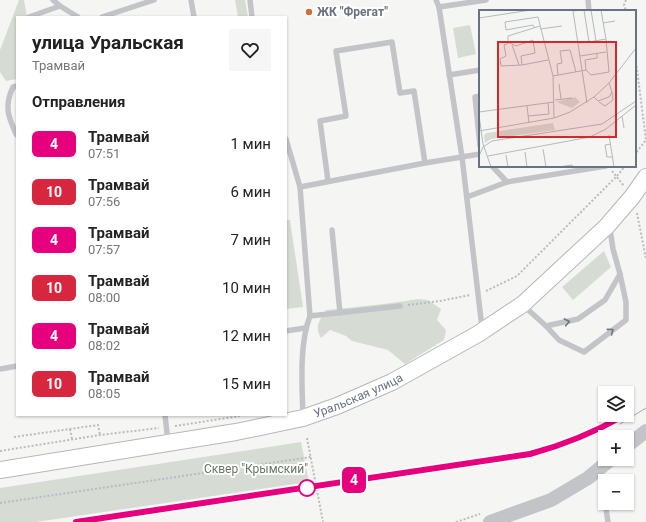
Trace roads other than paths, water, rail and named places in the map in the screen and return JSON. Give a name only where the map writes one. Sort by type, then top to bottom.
[{"type":"main road","name":"Уральская улица","points":[[609,227],[646,177]]},
{"type":"main road","name":"Уральская улица","points":[[0,475],[305,427],[402,383],[483,334],[524,306],[626,211],[646,184]]},
{"type":"main road","name":"Уральская улица","points":[[0,470],[167,435],[305,427]]},
{"type":"street","points":[[634,440],[646,431]]},
{"type":"street","points":[[488,517],[551,500],[588,478],[603,466]]},
{"type":"lane","points":[[53,0],[75,16]]},
{"type":"lane","points":[[105,16],[154,0]]},
{"type":"lane","points":[[191,0],[194,16]]},
{"type":"lane","points":[[250,0],[252,16]]},
{"type":"lane","points":[[436,0],[439,7],[462,157],[483,334]]},
{"type":"lane","points":[[439,7],[486,0]]},
{"type":"lane","points":[[588,0],[589,10]]},
{"type":"lane","points":[[32,16],[60,6]]},
{"type":"lane","points":[[328,181],[320,121],[346,116],[336,51],[392,42],[400,93],[414,91],[425,162]]},
{"type":"lane","points":[[449,75],[479,70]]},
{"type":"lane","points":[[16,86],[13,87],[8,97],[8,116],[16,134]]},
{"type":"lane","points":[[479,96],[475,97],[479,136]]},
{"type":"lane","points":[[287,142],[300,187],[310,316],[306,328],[302,377],[305,427]]},
{"type":"lane","points":[[300,187],[425,162],[479,154]]},
{"type":"lane","points":[[493,167],[507,182]]},
{"type":"lane","points":[[467,197],[507,182],[600,167]]},
{"type":"lane","points":[[524,306],[559,340],[584,352],[626,320],[626,302],[609,227]]},
{"type":"lane","points":[[332,230],[340,313]]},
{"type":"lane","points":[[546,326],[578,320],[605,300],[620,274]]},
{"type":"lane","points":[[310,316],[400,306]]},
{"type":"lane","points":[[287,331],[306,328]]},
{"type":"lane","points":[[0,368],[16,366]]},
{"type":"lane","points":[[165,416],[167,435]]},
{"type":"lane","points":[[606,510],[608,522]]},
{"type":"tram line","points":[[620,424],[646,408]]},
{"type":"tram line","points":[[76,522],[531,454],[579,438],[612,422]]},
{"type":"tram line","name":"4","points":[[76,522],[530,454],[562,445],[612,422]]},
{"type":"place","name":"ЖК \"Фрегат\"","points":[[309,12]]},
{"type":"park label","name":"Сквер \"Крымский\"","points":[[256,469]]}]
